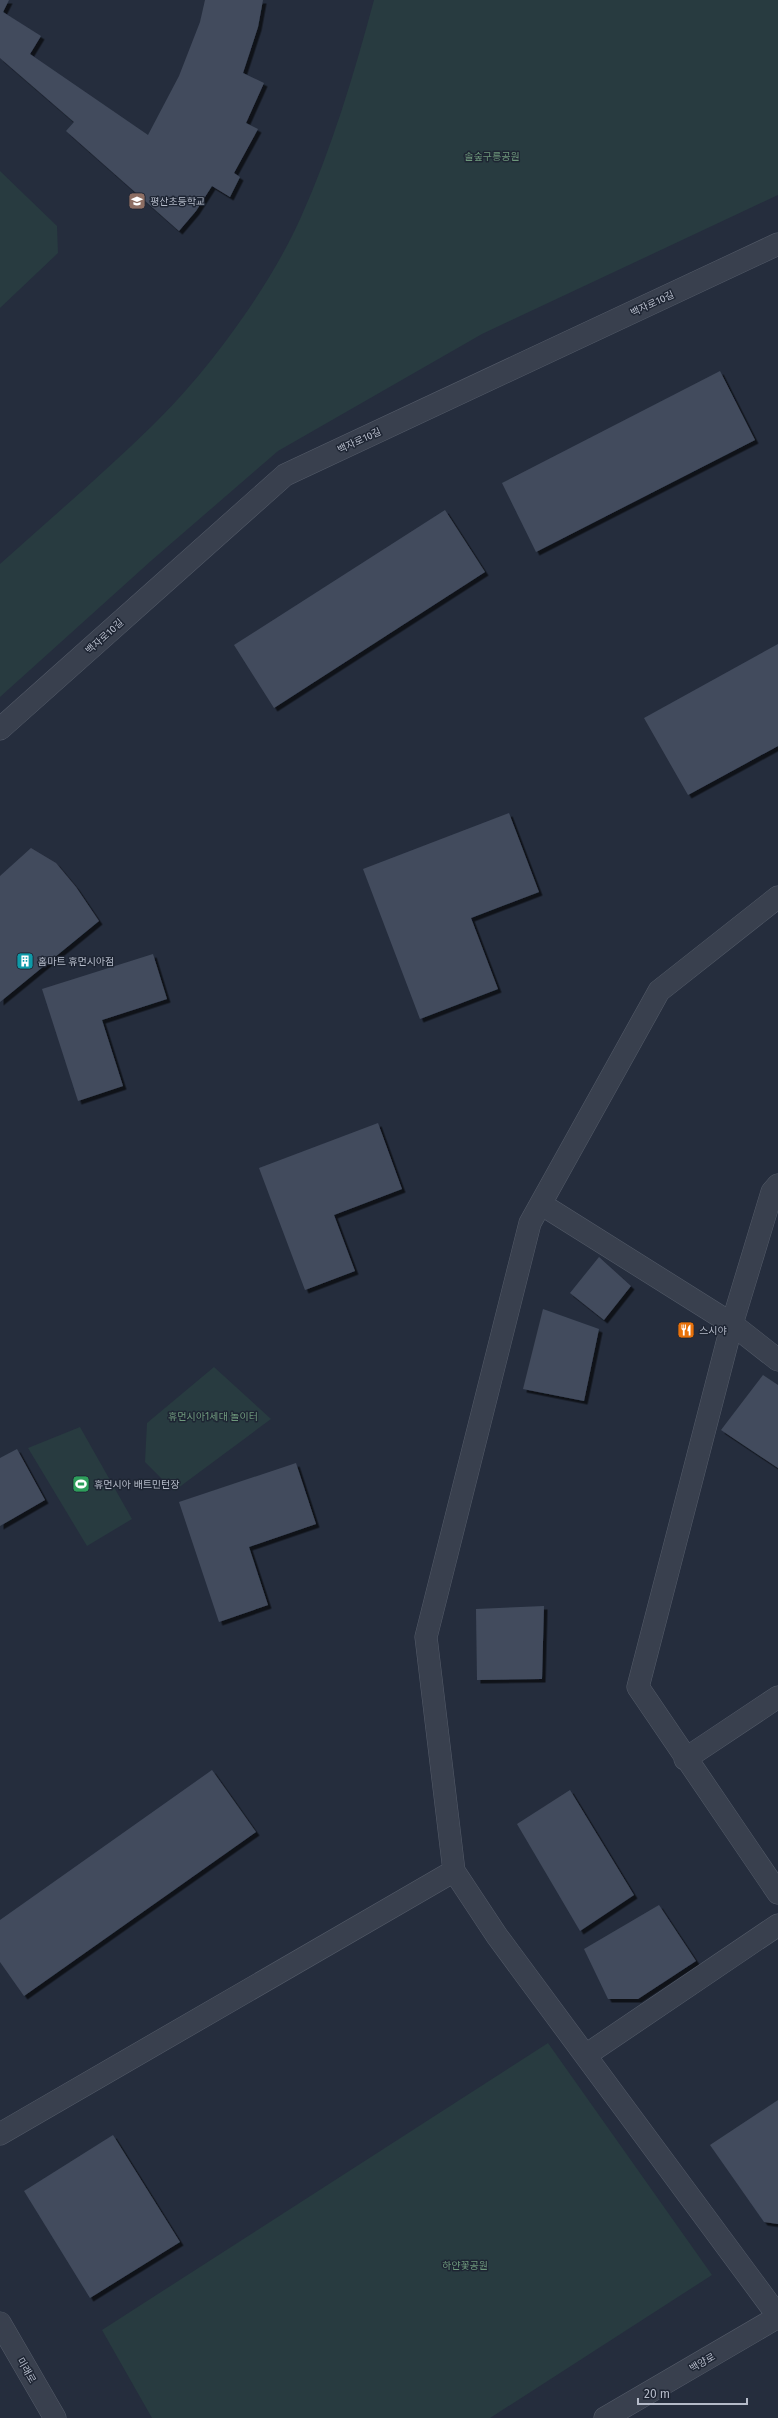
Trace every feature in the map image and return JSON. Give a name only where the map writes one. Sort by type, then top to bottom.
[{"type":"street","name":"백자로10길","points":[[0,729],[285,475],[777,248]]},
{"type":"street","points":[[778,898],[659,991],[530,1223],[426,1637],[454,1871],[497,1936],[778,2317]]},
{"type":"street","points":[[778,1185],[772,1192],[732,1324],[638,1687],[685,1759],[778,1893]]},
{"type":"street","points":[[540,1204],[732,1324],[778,1360]]},
{"type":"street","points":[[685,1759],[778,1697]]},
{"type":"street","points":[[0,2134],[454,1871]]},
{"type":"street","points":[[586,2055],[778,1926]]},
{"type":"street","name":"백양로","points":[[605,2418],[778,2317]]},
{"type":"street","name":"미래로","points":[[0,2323],[55,2418]]},
{"type":"green space","name":"솔숲구릉공원","points":[[374,0],[778,0],[778,195],[482,334],[278,451],[152,560],[0,697],[0,564],[77,496],[173,405],[215,355],[255,300],[288,244],[323,164],[342,110]]},
{"type":"green space","points":[[0,171],[57,226],[58,253],[0,308]]},
{"type":"green space","name":"휴먼시아1세대 놀이터","points":[[214,1367],[271,1419],[174,1491],[145,1462],[147,1423]]},
{"type":"green space","name":"휴먼시아 배트민턴장","points":[[80,1427],[132,1519],[87,1546],[28,1448]]},
{"type":"green space","name":"하얀꽃공원","points":[[548,2043],[712,2275],[490,2418],[152,2418],[102,2330]]},
{"type":"building","points":[[0,0],[9,0],[3,12],[41,36],[30,54],[148,135],[179,76],[200,22],[205,0],[263,0],[258,27],[243,73],[264,83],[246,123],[258,129],[234,173],[240,177],[230,197],[212,186],[196,211],[179,231],[66,131],[74,122],[0,58]]},
{"type":"building","points":[[720,371],[755,440],[536,552],[502,483]]},
{"type":"building","points":[[445,510],[485,572],[274,708],[234,645]]},
{"type":"building","points":[[778,644],[778,746],[688,795],[644,718]]},
{"type":"building","points":[[509,813],[539,892],[471,918],[498,989],[420,1019],[363,869]]},
{"type":"building","name":"홈마트 휴먼시아점","points":[[31,848],[56,863],[76,887],[99,921],[0,1002],[0,876]]},
{"type":"building","points":[[153,954],[167,999],[102,1020],[123,1086],[78,1101],[42,989]]},
{"type":"building","points":[[378,1123],[402,1189],[334,1215],[355,1271],[305,1290],[259,1168]]},
{"type":"building","points":[[599,1257],[631,1286],[604,1320],[570,1293]]},
{"type":"building","points":[[543,1309],[599,1329],[584,1401],[523,1389]]},
{"type":"building","points":[[763,1375],[778,1385],[778,1468],[721,1430]]},
{"type":"building","points":[[17,1449],[45,1500],[0,1526],[0,1458]]},
{"type":"building","points":[[296,1463],[316,1524],[249,1547],[268,1605],[219,1622],[179,1502]]},
{"type":"building","points":[[544,1606],[542,1679],[477,1680],[476,1609]]},
{"type":"building","points":[[212,1770],[256,1832],[24,1996],[0,1962],[0,1920]]},
{"type":"building","points":[[570,1790],[634,1895],[580,1931],[517,1824]]},
{"type":"building","points":[[659,1905],[696,1961],[638,1999],[608,1999],[584,1949]]},
{"type":"building","points":[[778,2100],[778,2224],[764,2222],[710,2145]]},
{"type":"building","points":[[113,2135],[180,2242],[90,2298],[24,2191]]},
{"type":"place","name":"평산초등학교","points":[[137,201]]},
{"type":"place","name":"홈마트 휴먼시아점","points":[[25,961]]},
{"type":"place","name":"스시야","points":[[686,1330]]},
{"type":"place","name":"휴먼시아 배트민턴장","points":[[81,1484]]}]
